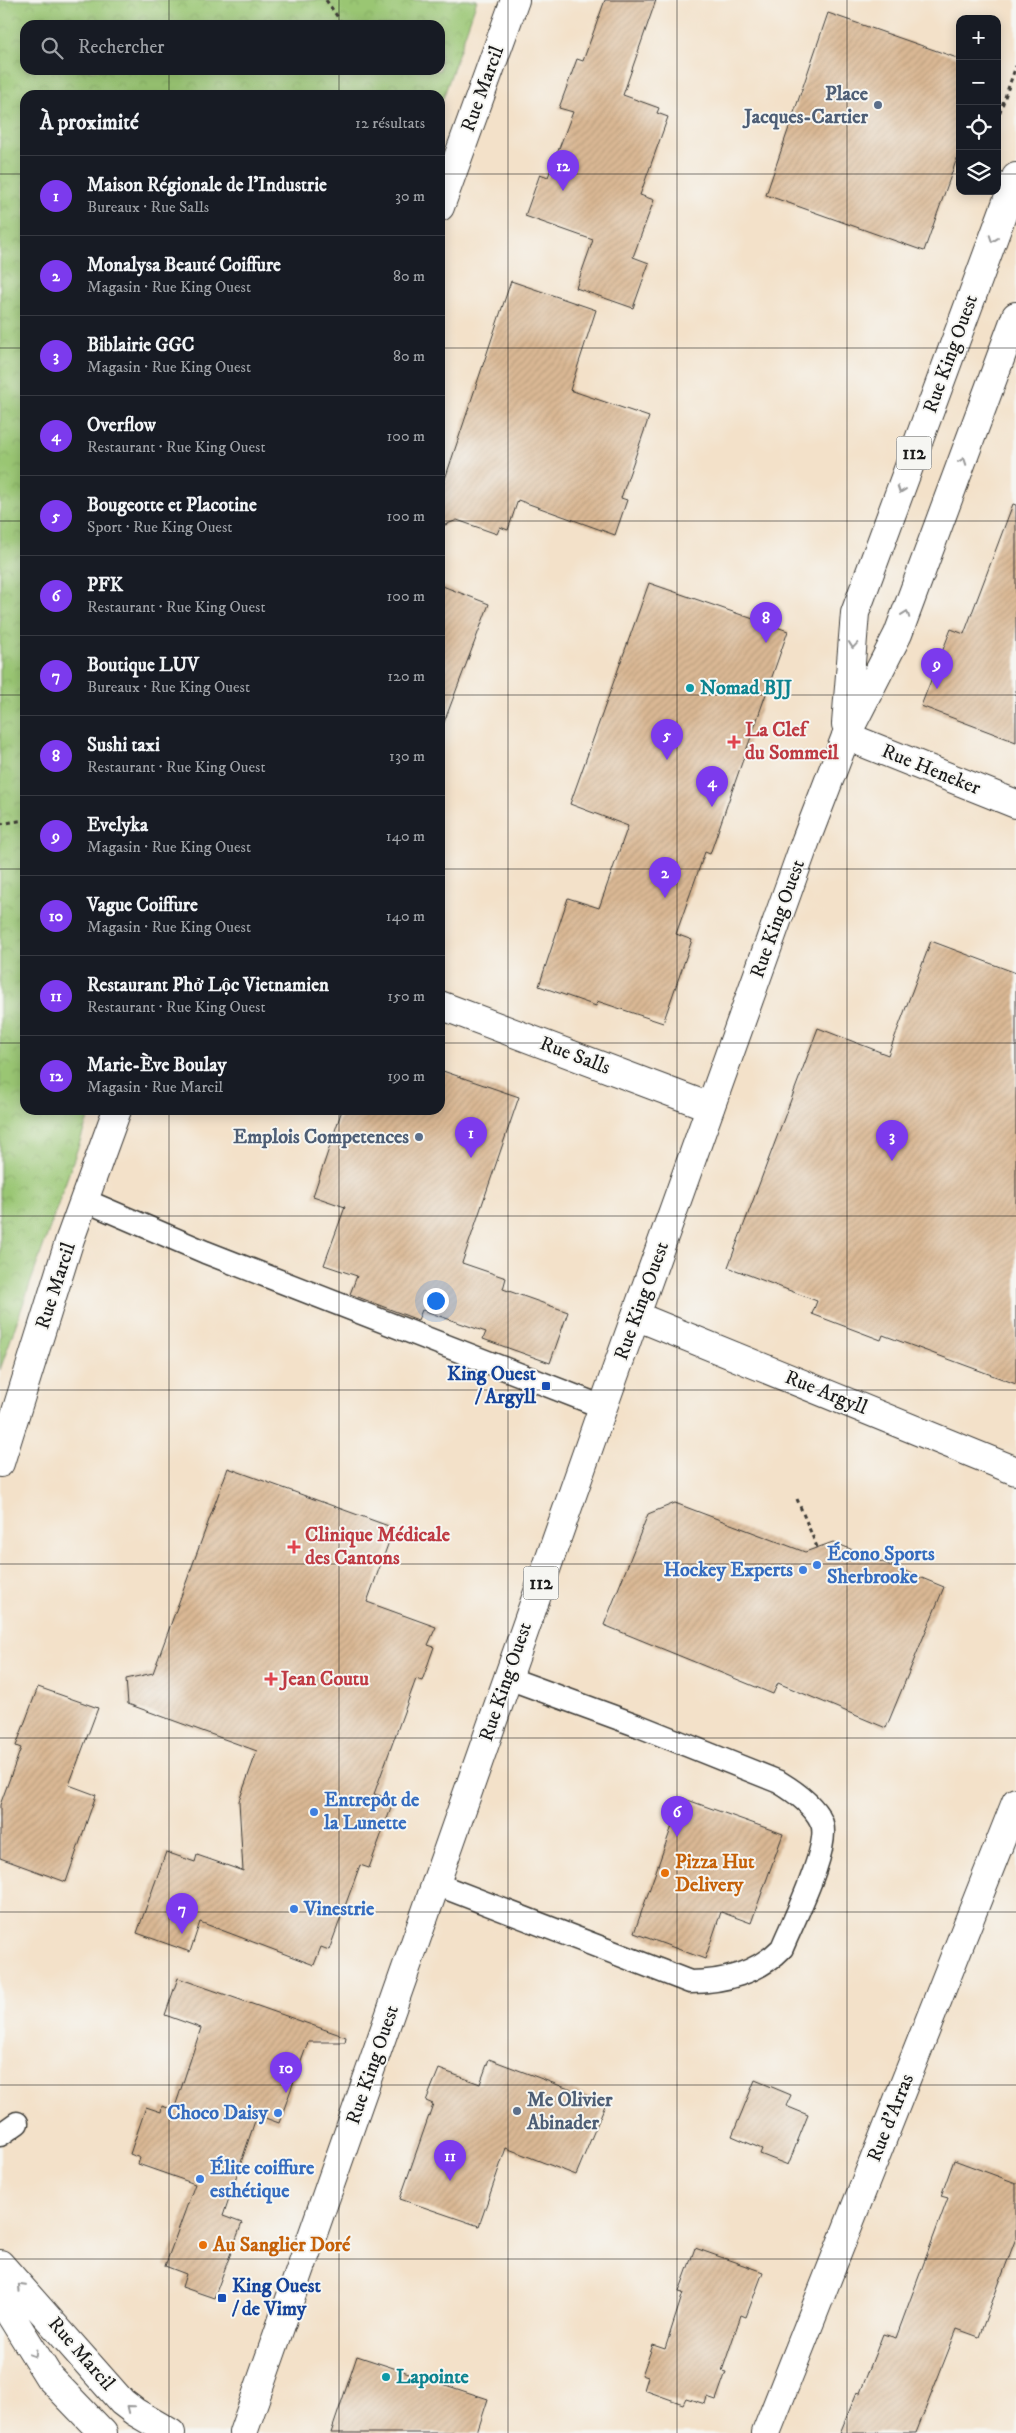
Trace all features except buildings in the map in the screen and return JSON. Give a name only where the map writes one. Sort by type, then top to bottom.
[{"type":"main road","name":"Rue Marcil","points":[[445,193],[515,0]]},
{"type":"main road","name":"Rue King Ouest","points":[[846,736],[855,613],[1016,177]]},
{"type":"main road","name":"Rue King Ouest","points":[[243,2433],[603,1406],[710,1107],[846,736],[898,634],[1016,316]]},
{"type":"main road","name":"Rue Heneker","points":[[846,736],[1016,804]]},
{"type":"main road","name":"Rue Salls","points":[[445,1007],[710,1107]]},
{"type":"main road","name":"Rue Marcil","points":[[0,1463],[70,1239],[115,1115]]},
{"type":"main road","name":"Rue Argyll","points":[[636,1316],[1016,1471]]},
{"type":"main road","name":"Rue d'Arras","points":[[766,2433],[1016,1802]]},
{"type":"main road","name":"Rue Marcil","points":[[0,2264],[122,2402],[135,2412],[171,2433]]},
{"type":"main road","name":"Rue Marcil","points":[[0,2298],[49,2377],[96,2431]]},
{"type":"lane","points":[[84,1200],[205,1252],[603,1406]]},
{"type":"lane","points":[[436,1884],[690,1982],[723,1981],[770,1960],[782,1948],[821,1855],[824,1834],[821,1821],[796,1792],[779,1782],[725,1759],[508,1678]]},
{"type":"path","points":[[326,0],[340,20]]},
{"type":"path","points":[[1001,109],[1016,66]]},
{"type":"path","points":[[0,824],[20,821]]},
{"type":"path","points":[[797,1499],[817,1547]]},
{"type":"green space","points":[[0,0],[477,0],[445,93],[445,90],[20,90],[20,1115],[89,1115],[0,1370]]},
{"type":"place","name":"Place Jacques-Cartier","points":[[878,105]]},
{"type":"place","name":"Marie-Ève Boulay","points":[[563,191]]},
{"type":"place","name":"Sushi taxi","points":[[766,643]]},
{"type":"place","name":"Nomad BJJ","points":[[690,688]]},
{"type":"place","name":"Evelyka","points":[[937,689]]},
{"type":"place","name":"La Clef du Sommeil","points":[[734,742]]},
{"type":"place","name":"Bougeotte et Placotine","points":[[667,760]]},
{"type":"place","name":"Overflow","points":[[712,807]]},
{"type":"place","name":"Monalysa Beauté Coiffure","points":[[665,898]]},
{"type":"place","name":"Emplois Competences","points":[[419,1137]]},
{"type":"place","name":"Maison Régionale de l'Industrie","points":[[471,1158]]},
{"type":"place","name":"Biblairie GGC","points":[[892,1161]]},
{"type":"place","name":"King Ouest / Argyll","points":[[546,1386]]},
{"type":"place","name":"Clinique Médicale des Cantons","points":[[294,1547]]},
{"type":"place","name":"Écono Sports Sherbrooke","points":[[817,1565]]},
{"type":"place","name":"Hockey Experts","points":[[803,1570]]},
{"type":"place","name":"Jean Coutu","points":[[271,1679]]},
{"type":"place","name":"Entrepôt de la Lunette","points":[[314,1812]]},
{"type":"place","name":"PFK","points":[[677,1837]]},
{"type":"place","name":"Pizza Hut Delivery","points":[[665,1873]]},
{"type":"place","name":"Vinestrie","points":[[294,1909]]},
{"type":"place","name":"Boutique LUV","points":[[182,1934]]},
{"type":"place","name":"Vague Coiffure","points":[[286,2093]]},
{"type":"place","name":"Me Olivier Abinader","points":[[517,2111]]},
{"type":"place","name":"Choco Daisy","points":[[278,2113]]},
{"type":"place","name":"Élite coiffure esthétique","points":[[200,2179]]},
{"type":"place","name":"Restaurant Phở Lộc Vietnamien","points":[[450,2181]]},
{"type":"place","name":"Au Sanglier Doré","points":[[203,2245]]},
{"type":"place","name":"King Ouest / de Vimy","points":[[222,2298]]},
{"type":"place","name":"Lapointe","points":[[386,2377]]}]
